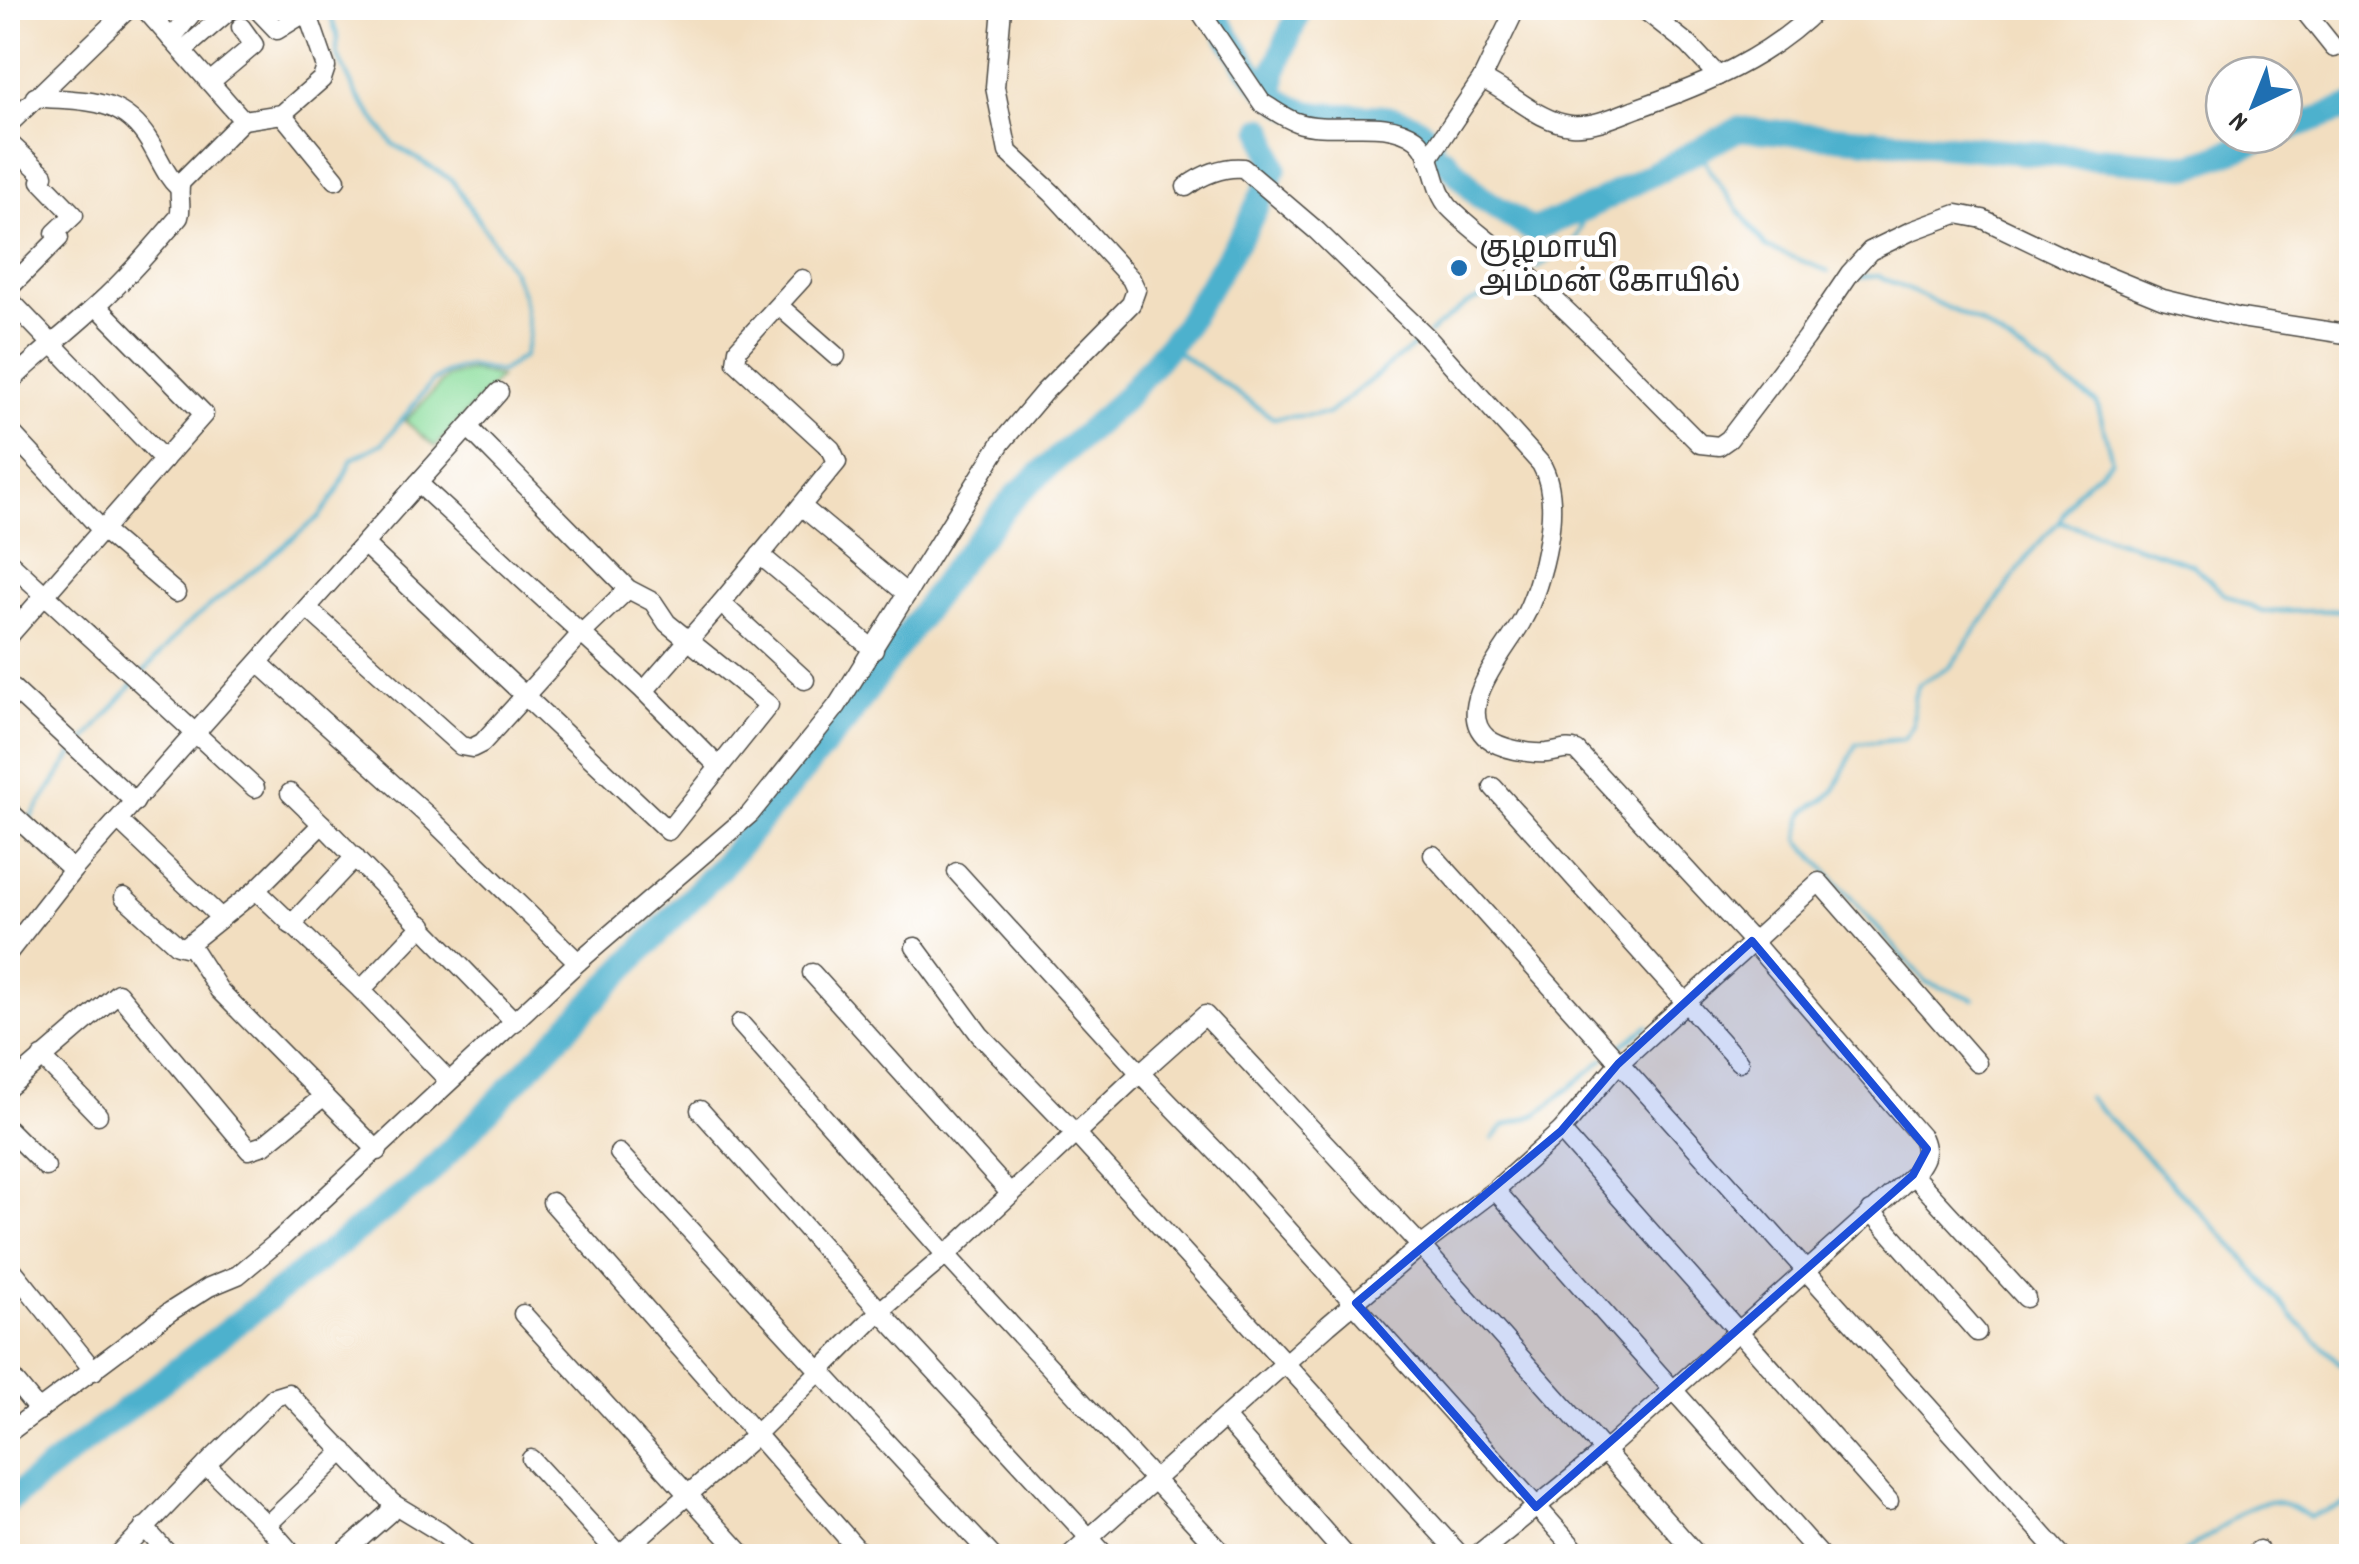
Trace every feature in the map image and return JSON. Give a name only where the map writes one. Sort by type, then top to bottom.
[{"type":"street","points":[[8,125],[129,8]]},
{"type":"street","points":[[144,8],[242,120]]},
{"type":"street","points":[[176,45],[196,8]]},
{"type":"street","points":[[178,188],[242,120],[282,114],[322,79],[326,68],[308,15],[298,16],[276,30],[256,8]]},
{"type":"street","points":[[8,1433],[172,1311],[238,1275],[378,1151],[578,962],[750,814],[837,706],[1001,443],[1044,392],[1136,297],[1131,280],[1052,193],[1008,152],[995,87],[1002,8]]},
{"type":"street","points":[[1198,8],[1262,103],[1295,122],[1368,127],[1401,132],[1418,140],[1435,184],[1448,205],[1518,266],[1700,444],[1708,447],[1729,439],[1753,411],[1850,273],[1870,251],[1957,214],[1983,219],[2075,263],[2164,299],[2241,318],[2352,335]]},
{"type":"street","points":[[1428,159],[1482,79],[1516,8]]},
{"type":"street","points":[[1642,8],[1690,44],[1718,76]]},
{"type":"street","points":[[1482,79],[1553,119],[1571,125],[1599,122],[1718,76],[1768,49],[1818,8]]},
{"type":"street","points":[[2302,8],[2334,48]]},
{"type":"street","points":[[176,45],[230,10]]},
{"type":"street","points":[[210,82],[254,45],[242,27]]},
{"type":"street","points":[[8,384],[96,306],[179,217],[182,208],[178,188],[169,179],[147,137],[124,111],[110,105],[35,97]]},
{"type":"street","points":[[282,114],[336,180]]},
{"type":"street","points":[[8,142],[44,175],[41,181],[74,214],[55,234],[59,238],[8,290]]},
{"type":"street","points":[[1186,187],[1219,170],[1244,168],[1426,336],[1548,476],[1553,511],[1534,593],[1522,621],[1486,675],[1476,708],[1478,724],[1486,738],[1502,746],[1543,754],[1568,748],[1577,751],[1752,940],[1927,1148],[1913,1175],[1605,1451],[1476,1556]]},
{"type":"street","points":[[644,691],[837,462],[836,456],[736,362],[738,349],[802,279]]},
{"type":"street","points":[[8,298],[164,460]]},
{"type":"street","points":[[8,636],[204,414],[96,306]]},
{"type":"street","points":[[779,306],[836,356]]},
{"type":"street","points":[[8,954],[15,931],[119,821],[499,392]]},
{"type":"street","points":[[364,544],[668,831],[769,704],[667,623],[653,602],[628,589],[468,427]]},
{"type":"street","points":[[8,429],[102,530],[176,593]]},
{"type":"street","points":[[418,483],[644,691],[720,767]]},
{"type":"street","points":[[801,506],[907,594]]},
{"type":"street","points":[[760,555],[874,650]]},
{"type":"street","points":[[8,561],[255,788]]},
{"type":"street","points":[[307,608],[461,746],[472,748],[482,743],[628,589]]},
{"type":"street","points":[[721,603],[805,680]]},
{"type":"street","points":[[258,663],[427,815],[578,962]]},
{"type":"street","points":[[8,684],[135,802]]},
{"type":"street","points":[[1492,787],[1739,1062]]},
{"type":"street","points":[[290,793],[516,1022]]},
{"type":"street","points":[[9,811],[73,870]]},
{"type":"street","points":[[119,821],[221,918]]},
{"type":"street","points":[[124,898],[178,946],[190,945],[256,890],[322,824]]},
{"type":"street","points":[[1433,855],[2062,1556]]},
{"type":"street","points":[[292,925],[355,857]]},
{"type":"street","points":[[957,872],[1356,1303],[1581,1556]]},
{"type":"street","points":[[1068,1556],[1328,1324],[1495,1190],[1560,1132],[1618,1064],[1819,882],[1977,1063]]},
{"type":"street","points":[[256,890],[450,1082]]},
{"type":"street","points":[[361,990],[423,925]]},
{"type":"street","points":[[190,945],[219,990],[378,1151]]},
{"type":"street","points":[[915,947],[980,1034],[1461,1556]]},
{"type":"street","points":[[812,973],[1010,1193]]},
{"type":"street","points":[[8,1088],[118,993],[249,1150],[264,1145],[324,1096]]},
{"type":"street","points":[[531,1459],[619,1556],[755,1436],[880,1311],[946,1255],[1205,1015],[1421,1246],[1698,1556]]},
{"type":"street","points":[[740,1024],[946,1255],[1224,1556]]},
{"type":"street","points":[[42,1057],[98,1115]]},
{"type":"street","points":[[700,1110],[1106,1556]]},
{"type":"street","points":[[8,1129],[46,1166]]},
{"type":"street","points":[[1560,1132],[1889,1501]]},
{"type":"street","points":[[619,1153],[992,1556]]},
{"type":"street","points":[[1913,1175],[2026,1298]]},
{"type":"street","points":[[1495,1190],[1821,1556]]},
{"type":"street","points":[[552,1202],[864,1556]]},
{"type":"street","points":[[1872,1212],[1977,1332]]},
{"type":"street","points":[[8,1264],[94,1370]]},
{"type":"street","points":[[522,1314],[744,1556]]},
{"type":"street","points":[[8,1373],[39,1411]]},
{"type":"street","points":[[118,1556],[206,1464],[282,1393],[288,1393],[392,1503],[470,1556]]},
{"type":"street","points":[[1225,1418],[1346,1556]]},
{"type":"street","points":[[267,1525],[344,1451]]},
{"type":"street","points":[[206,1464],[294,1556]]},
{"type":"street","points":[[340,1556],[389,1513],[392,1503]]},
{"type":"street","points":[[144,1528],[170,1556]]},
{"type":"highlighted area","points":[[1752,941],[1927,1149],[1913,1175],[1536,1507],[1356,1303],[1561,1131],[1618,1064]]},
{"type":"green space","points":[[470,370],[500,377],[435,447],[405,421],[447,377]]},
{"type":"waterway","points":[[140,676],[183,628],[319,517],[337,492],[352,459],[383,443],[432,382],[468,366],[501,372],[524,356],[529,334],[523,295],[512,270],[452,180],[393,144],[356,94],[337,54],[337,35],[328,8]]},
{"type":"waterway","points":[[1210,8],[1253,73],[1286,104],[1323,115],[1402,121],[1431,142]]},
{"type":"waterway","points":[[1273,94],[1275,70],[1300,8]]},
{"type":"waterway","points":[[2304,124],[2352,106]]},
{"type":"waterway","points":[[8,1501],[423,1179],[722,866],[846,720],[955,567],[1017,494],[1123,400],[1183,329],[1247,226],[1275,168],[1263,129]]},
{"type":"waterway","points":[[1444,159],[1479,196],[1532,230],[1585,209],[1739,129],[2191,166],[2221,155]]},
{"type":"waterway","points":[[1700,150],[1710,171],[1766,247],[1828,271]]},
{"type":"waterway","points":[[1536,268],[1575,240],[1585,209]]},
{"type":"waterway","points":[[1855,278],[1879,276],[1980,323],[2097,403],[2112,460],[2075,493],[2059,521],[2035,547],[1950,667],[1919,684],[1914,697],[1913,725],[1904,739],[1856,744],[1834,791],[1809,808],[1803,818],[1799,840],[1926,982],[1974,999]]},
{"type":"waterway","points":[[1429,333],[1465,305],[1515,282]]},
{"type":"waterway","points":[[1169,346],[1273,418],[1328,414],[1422,339]]},
{"type":"waterway","points":[[2059,521],[2192,564],[2224,594],[2262,612],[2352,610]]},
{"type":"waterway","points":[[82,744],[134,683]]},
{"type":"waterway","points":[[28,822],[75,751]]},
{"type":"waterway","points":[[8,851],[22,830]]},
{"type":"waterway","points":[[8,994],[13,1003],[8,1009]]},
{"type":"waterway","points":[[1616,1050],[1648,1026]]},
{"type":"waterway","points":[[1493,1139],[1504,1126],[1538,1114],[1604,1059]]},
{"type":"waterway","points":[[2088,1097],[2237,1250],[2294,1319],[2352,1375]]},
{"type":"waterway","points":[[2181,1556],[2258,1504],[2281,1503],[2309,1517],[2352,1501]]},
{"type":"place","name":"குழமாயி அம்மன் கோயில்","points":[[1459,268]]}]
